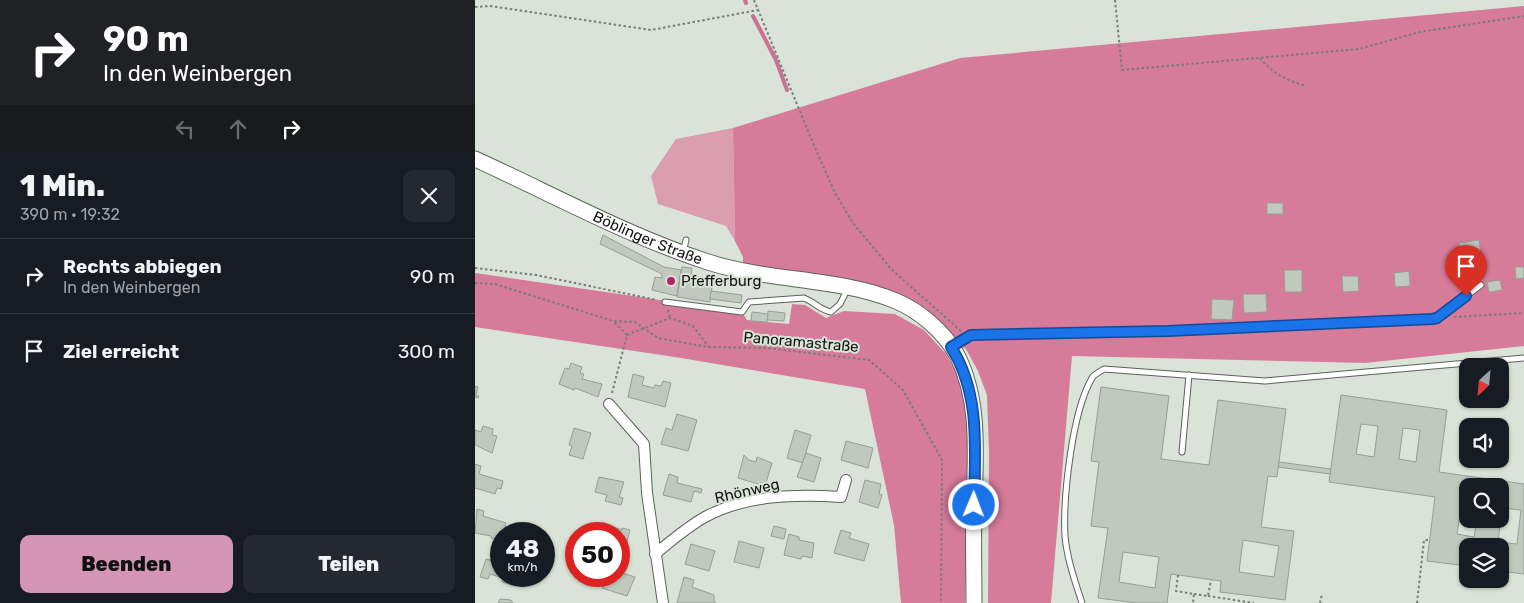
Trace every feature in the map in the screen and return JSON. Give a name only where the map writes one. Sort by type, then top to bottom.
[{"type":"main road","name":"Böblinger Straße","points":[[475,159],[743,271],[848,287],[894,300],[914,310],[958,345]]},
{"type":"main road","points":[[958,345],[971,395],[975,421],[974,603]]},
{"type":"street","points":[[609,404],[644,444],[647,493],[663,603]]},
{"type":"street","name":"Rhönweg","points":[[655,554],[705,517],[727,508],[763,499],[802,495],[841,497],[846,480]]},
{"type":"lane","points":[[958,345],[985,333],[1168,331],[1437,318],[1481,285]]},
{"type":"lane","points":[[665,302],[741,312],[749,302],[804,298],[812,302],[819,309],[831,312],[840,304],[848,287]]},
{"type":"lane","points":[[1082,603],[1070,565],[1065,536],[1066,491],[1079,411],[1093,377],[1104,369],[1265,381],[1524,358]]},
{"type":"lane","points":[[1182,452],[1189,375]]},
{"type":"path","points":[[754,0],[813,143],[835,192],[853,223],[891,269],[931,302],[958,345]]},
{"type":"path","points":[[1115,0],[1122,70],[1359,49],[1420,32],[1524,16]]},
{"type":"path","points":[[475,7],[490,6],[651,30],[757,10]]},
{"type":"path","points":[[1260,58],[1268,68],[1292,82],[1305,86]]},
{"type":"path","points":[[475,268],[536,275],[665,302]]},
{"type":"path","name":"Panoramastraße","points":[[475,282],[495,284],[613,321],[635,322],[645,327],[658,338],[708,347],[767,348],[869,360],[903,390],[942,460],[941,603]]},
{"type":"path","points":[[1437,318],[1524,313]]},
{"type":"path","points":[[627,335],[670,318],[693,326],[708,347]]},
{"type":"path","points":[[613,321],[627,335]]},
{"type":"path","points":[[609,404],[627,335]]},
{"type":"path","points":[[1417,603],[1424,540],[1429,540]]},
{"type":"path","points":[[1178,575],[1176,592],[1254,603]]},
{"type":"path","points":[[1208,596],[1211,580]]},
{"type":"path","points":[[1193,603],[1194,594]]},
{"type":"path","points":[[1320,603],[1321,594]]},
{"type":"shaded area","points":[[1524,6],[1524,346],[1365,363],[1072,356],[1051,603],[988,603],[989,453],[987,395],[978,371],[966,349],[933,326],[848,287],[743,271],[743,257],[735,241],[733,128],[960,58]]},
{"type":"shaded area","points":[[733,128],[735,241],[726,226],[658,204],[651,176],[676,139]]},
{"type":"shaded area","points":[[475,273],[742,312],[747,320],[789,324],[792,304],[805,305],[826,318],[844,311],[895,314],[924,330],[946,354],[958,376],[967,400],[969,458],[965,603],[901,603],[894,525],[865,389],[681,358],[475,327]]},
{"type":"building","points":[[1267,203],[1283,203],[1283,214],[1267,214]]},
{"type":"building","points":[[603,235],[664,267],[681,270],[677,296],[652,290],[655,277],[662,278],[662,274],[600,244]]},
{"type":"building","points":[[1479,240],[1483,270],[1464,273],[1459,243]]},
{"type":"building","points":[[682,267],[692,268],[690,284],[712,287],[710,302],[677,297]]},
{"type":"building","points":[[1515,267],[1524,267],[1524,278],[1516,279]]},
{"type":"building","points":[[1284,270],[1302,270],[1302,292],[1285,292]]},
{"type":"building","points":[[1409,271],[1410,286],[1395,287],[1394,273]]},
{"type":"building","points":[[1342,276],[1358,276],[1359,291],[1343,292]]},
{"type":"building","points":[[1500,280],[1502,290],[1489,292],[1487,282]]},
{"type":"building","points":[[711,291],[742,295],[741,303],[710,299]]},
{"type":"building","points":[[1243,294],[1266,294],[1267,312],[1244,313]]},
{"type":"building","points":[[1212,299],[1234,300],[1232,320],[1211,319]]},
{"type":"building","points":[[768,311],[785,313],[784,321],[767,320]]},
{"type":"building","points":[[752,312],[768,314],[767,322],[751,321]]},
{"type":"building","points":[[571,363],[582,367],[580,373],[584,374],[582,379],[602,384],[598,397],[559,384],[565,368],[569,369]]},
{"type":"building","points":[[633,374],[644,377],[642,385],[654,388],[655,385],[661,386],[663,381],[671,383],[665,407],[628,397]]},
{"type":"building","points":[[475,386],[478,387],[476,395],[479,396],[478,398],[475,397]]},
{"type":"building","points":[[1101,387],[1169,396],[1161,459],[1209,465],[1218,400],[1286,409],[1277,477],[1268,476],[1261,527],[1294,531],[1285,600],[1220,592],[1221,581],[1171,574],[1167,603],[1137,603],[1098,598],[1108,528],[1091,526],[1099,462],[1091,461]],"holes":[[[1243,540],[1279,546],[1274,577],[1239,572]],[[1123,552],[1159,557],[1155,588],[1119,582]]]},
{"type":"building","points":[[1341,395],[1447,410],[1439,472],[1482,478],[1459,478],[1459,521],[1457,534],[1474,537],[1476,528],[1500,528],[1498,538],[1459,538],[1459,565],[1427,561],[1435,497],[1329,482]],"holes":[[[1361,424],[1378,426],[1374,457],[1356,454]],[[1403,428],[1420,430],[1416,462],[1399,459]]]},
{"type":"building","points":[[677,414],[697,420],[688,451],[661,444],[666,428],[672,430]]},
{"type":"building","points":[[483,426],[493,429],[492,435],[497,436],[492,453],[475,445],[475,430],[481,432]]},
{"type":"building","points":[[574,428],[591,433],[583,459],[569,455],[572,446],[569,445]]},
{"type":"building","points":[[795,430],[811,435],[803,463],[787,458]]},
{"type":"building","points":[[846,441],[873,448],[868,468],[841,460]]},
{"type":"building","points":[[806,453],[821,458],[814,482],[797,477]]},
{"type":"building","points":[[744,455],[749,460],[756,462],[757,457],[772,463],[765,486],[738,478]]},
{"type":"building","points":[[1279,462],[1331,469],[1330,474],[1278,467]]},
{"type":"building","points":[[475,464],[481,466],[479,474],[503,481],[501,489],[497,488],[495,494],[475,488]]},
{"type":"building","points":[[669,474],[678,477],[677,483],[702,489],[701,493],[694,491],[691,502],[663,495]]},
{"type":"building","points":[[599,477],[624,482],[619,497],[623,498],[621,505],[605,501],[607,495],[595,492]]},
{"type":"building","points":[[865,480],[881,484],[879,494],[882,495],[878,508],[859,502]]},
{"type":"building","points":[[1509,482],[1524,484],[1524,574],[1509,572],[1509,543],[1517,544],[1521,510],[1509,509]]},
{"type":"building","points":[[477,509],[484,511],[483,516],[503,522],[490,522],[490,536],[475,533]]},
{"type":"building","points":[[774,526],[786,529],[784,539],[771,536]]},
{"type":"building","points":[[841,530],[851,533],[849,538],[869,544],[864,561],[834,553]]},
{"type":"building","points":[[789,534],[799,537],[799,540],[814,543],[812,558],[802,556],[801,559],[784,555]]},
{"type":"building","points":[[739,541],[764,548],[759,568],[734,562]]},
{"type":"building","points":[[691,544],[715,551],[709,571],[685,564]]},
{"type":"building","points":[[486,559],[490,560],[488,579],[480,577]]},
{"type":"building","points":[[630,575],[635,577],[627,596],[602,588],[630,587]]},
{"type":"building","points":[[684,577],[694,580],[692,587],[714,595],[716,603],[677,603]]},
{"type":"building","points":[[500,599],[511,600],[513,603],[498,603]]},
{"type":"waterway","points":[[753,16],[776,60],[787,90]]},
{"type":"place","name":"Pfefferburg","points":[[671,281]]},
{"type":"route","points":[[974,505],[974,414],[965,374],[957,355],[951,347],[966,337],[985,333],[1168,331],[1432,319],[1437,318],[1466,296]]}]
